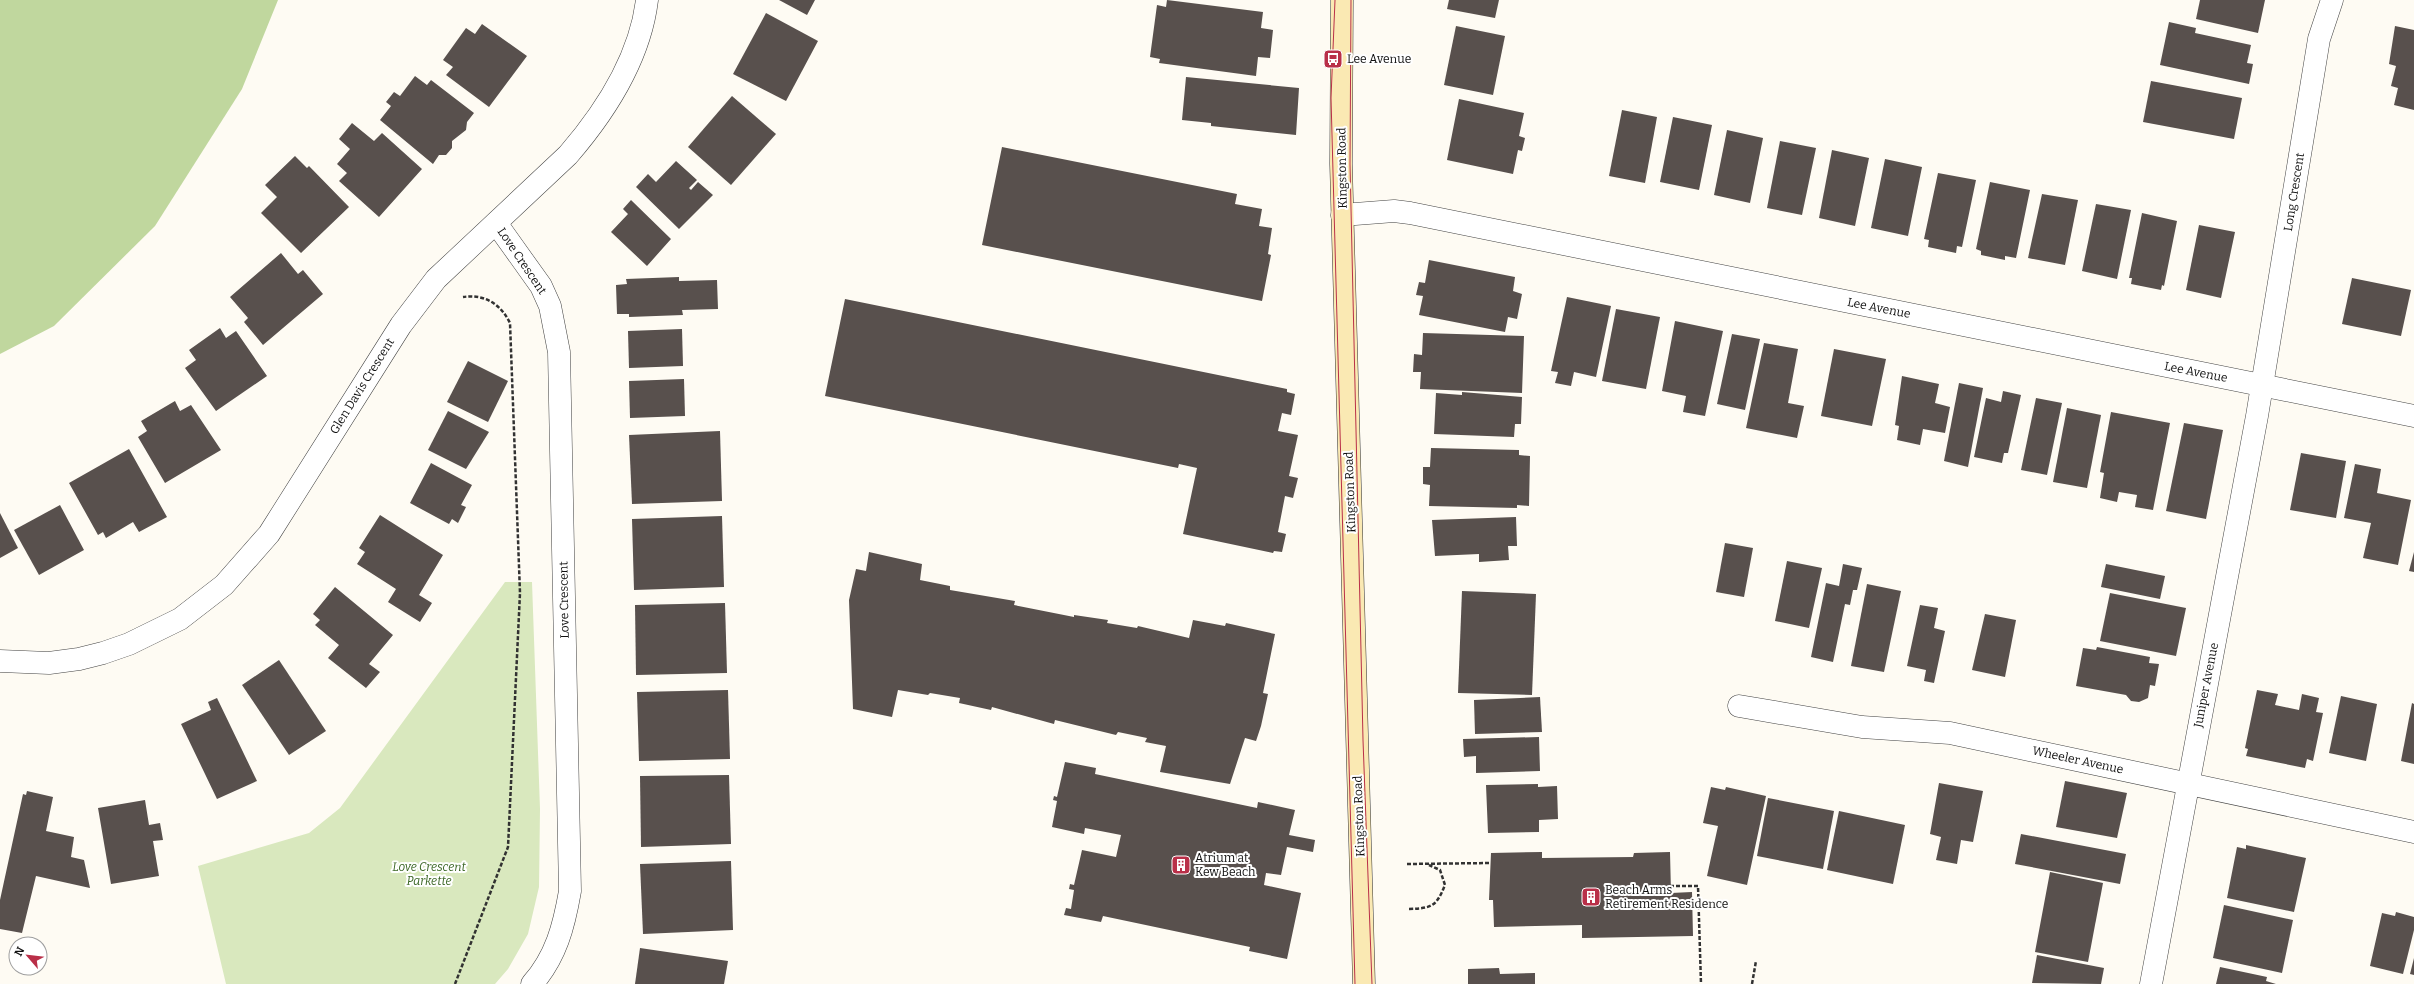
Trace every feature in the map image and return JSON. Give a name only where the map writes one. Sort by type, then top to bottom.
[{"type":"main road","name":"Kingston Road","points":[[1342,0],[1342,215],[1364,984]]},
{"type":"street","name":"Glen Davis Crescent","points":[[0,661],[48,663],[79,660],[103,653],[129,644],[180,619],[224,585],[269,534],[401,325],[436,279],[568,155],[600,114],[618,85],[634,49],[646,0]]},
{"type":"street","name":"Long Crescent","points":[[2262,386],[2319,39],[2332,0]]},
{"type":"street","name":"Lee Avenue","points":[[1342,215],[1394,211],[1410,213],[2414,416]]},
{"type":"street","name":"Love Crescent","points":[[496,223],[541,286],[550,306],[559,352],[570,891],[562,933],[554,950],[532,984]]},
{"type":"street","name":"Juniper Avenue","points":[[2151,984],[2262,386]]},
{"type":"street","name":"Wheeler Avenue","points":[[1739,706],[1862,728],[1950,733],[2414,832]]},
{"type":"path","points":[[455,984],[508,847],[520,592],[510,322],[503,310],[483,297],[456,298]]},
{"type":"path","points":[[1407,864],[1491,863]]},
{"type":"path","points":[[1409,909],[1427,909],[1438,902],[1445,885],[1440,870],[1428,864]]},
{"type":"path","points":[[1670,886],[1698,886],[1701,984]]},
{"type":"path","points":[[1752,984],[1756,961]]},
{"type":"green space","points":[[0,0],[278,0],[242,89],[155,226],[54,326],[0,354]]},
{"type":"green space","name":"Love Crescent Parkette","points":[[505,582],[532,582],[540,809],[539,887],[528,934],[508,969],[495,984],[226,984],[198,866],[309,833],[340,808]]},
{"type":"building","points":[[779,0],[815,0],[807,15]]},
{"type":"building","points":[[1167,0],[1263,12],[1261,28],[1273,30],[1270,58],[1258,57],[1256,76],[1159,63],[1160,59],[1150,57],[1157,5],[1166,7]]},
{"type":"building","points":[[1449,0],[1499,0],[1495,18],[1447,9]]},
{"type":"building","points":[[2200,0],[2265,0],[2258,33],[2196,19]]},
{"type":"building","points":[[766,13],[818,41],[786,101],[733,74]]},
{"type":"building","points":[[2169,22],[2196,28],[2195,33],[2251,45],[2247,63],[2253,64],[2249,84],[2160,65]]},
{"type":"building","points":[[482,24],[527,56],[489,107],[446,75],[453,67],[443,60],[466,28],[475,34]]},
{"type":"building","points":[[1456,26],[1505,36],[1493,95],[1444,85]]},
{"type":"building","points":[[2395,26],[2414,30],[2414,110],[2394,105],[2398,88],[2391,86],[2396,66],[2389,64]]},
{"type":"building","points":[[415,76],[427,85],[431,80],[474,113],[467,122],[466,130],[452,141],[452,148],[446,155],[439,155],[433,164],[380,120],[391,106],[386,102],[394,92],[400,96]]},
{"type":"building","points":[[1186,77],[1299,88],[1296,135],[1211,126],[1211,123],[1182,120]]},
{"type":"building","points":[[2151,81],[2242,98],[2234,139],[2143,122]]},
{"type":"building","points":[[732,96],[776,134],[731,185],[688,147]]},
{"type":"building","points":[[1459,99],[1524,113],[1519,136],[1525,138],[1522,151],[1518,150],[1513,174],[1447,160]]},
{"type":"building","points":[[1622,110],[1657,117],[1645,183],[1609,176]]},
{"type":"building","points":[[1673,117],[1712,125],[1699,190],[1660,182]]},
{"type":"building","points":[[352,123],[374,141],[382,133],[422,169],[379,217],[339,181],[347,173],[337,164],[350,149],[339,139]]},
{"type":"building","points":[[1727,130],[1763,138],[1750,203],[1714,195]]},
{"type":"building","points":[[1780,141],[1816,148],[1802,215],[1767,208]]},
{"type":"building","points":[[1002,147],[1237,194],[1235,204],[1262,209],[1259,226],[1272,228],[1268,254],[1271,255],[1262,301],[982,245]]},
{"type":"building","points":[[1832,150],[1869,158],[1855,226],[1819,218]]},
{"type":"building","points":[[295,156],[307,168],[309,166],[349,207],[301,253],[261,213],[277,197],[265,185]]},
{"type":"building","points":[[1885,159],[1922,167],[1908,236],[1871,228]]},
{"type":"building","points":[[676,161],[697,180],[689,188],[691,190],[698,182],[713,195],[679,229],[636,187],[648,174],[656,182]]},
{"type":"building","points":[[1938,173],[1976,180],[1962,247],[1957,246],[1956,253],[1928,247],[1929,240],[1924,239]]},
{"type":"building","points":[[1990,182],[2030,190],[2016,258],[2005,256],[2005,260],[1981,255],[1981,251],[1976,249]]},
{"type":"building","points":[[2042,194],[2078,200],[2065,265],[2028,258]]},
{"type":"building","points":[[631,200],[671,239],[647,266],[611,232],[628,214],[623,209]]},
{"type":"building","points":[[2096,204],[2131,210],[2117,279],[2082,271]]},
{"type":"building","points":[[2142,213],[2177,221],[2164,286],[2162,285],[2161,290],[2131,284],[2132,278],[2129,278]]},
{"type":"building","points":[[2199,225],[2235,232],[2221,298],[2186,290]]},
{"type":"building","points":[[281,253],[298,274],[303,270],[323,294],[263,345],[244,322],[248,318],[230,297]]},
{"type":"building","points":[[1429,260],[1515,277],[1513,291],[1522,294],[1517,319],[1508,317],[1505,332],[1419,315],[1423,296],[1416,295],[1419,282],[1425,283]]},
{"type":"building","points":[[679,277],[679,281],[717,280],[718,309],[682,310],[683,315],[629,317],[629,314],[617,314],[616,285],[627,284],[626,279]]},
{"type":"building","points":[[2352,278],[2411,290],[2401,336],[2342,324]]},
{"type":"building","points":[[1567,297],[1611,306],[1596,377],[1574,372],[1571,386],[1555,383],[1558,372],[1551,371]]},
{"type":"building","points":[[845,299],[1287,389],[1287,392],[1295,394],[1291,415],[1282,413],[1278,431],[1298,435],[1289,476],[1298,478],[1293,498],[1285,496],[1278,532],[1286,534],[1282,552],[1274,551],[1273,553],[1183,534],[1197,468],[1179,464],[1178,468],[825,396]]},
{"type":"building","points":[[1616,309],[1660,317],[1646,389],[1602,381]]},
{"type":"building","points":[[1675,321],[1723,331],[1705,416],[1683,412],[1686,396],[1662,391]]},
{"type":"building","points":[[220,328],[226,338],[236,331],[267,376],[216,411],[185,368],[196,360],[189,350]]},
{"type":"building","points":[[682,329],[683,366],[629,368],[628,331]]},
{"type":"building","points":[[1423,333],[1524,336],[1522,393],[1420,389],[1421,372],[1413,372],[1414,354],[1422,355]]},
{"type":"building","points":[[1732,334],[1760,339],[1745,410],[1717,404]]},
{"type":"building","points":[[1764,343],[1798,349],[1788,403],[1804,406],[1797,438],[1746,428]]},
{"type":"building","points":[[1834,349],[1886,359],[1872,426],[1821,416]]},
{"type":"building","points":[[468,361],[508,381],[488,422],[447,402]]},
{"type":"building","points":[[1902,376],[1939,384],[1935,403],[1950,407],[1945,433],[1923,429],[1920,445],[1897,440],[1899,426],[1895,425]]},
{"type":"building","points":[[684,379],[685,416],[630,418],[629,381]]},
{"type":"building","points":[[1959,383],[1983,388],[1968,467],[1944,461]]},
{"type":"building","points":[[2003,391],[2021,395],[2008,453],[2004,453],[2002,463],[1974,457],[1986,398],[2001,402]]},
{"type":"building","points":[[1462,392],[1522,397],[1521,424],[1515,424],[1514,437],[1434,434],[1436,393],[1462,395]]},
{"type":"building","points":[[2036,398],[2062,403],[2047,475],[2021,470]]},
{"type":"building","points":[[175,401],[180,411],[191,405],[221,450],[165,483],[138,437],[147,431],[141,421]]},
{"type":"building","points":[[2067,408],[2101,415],[2087,488],[2053,482]]},
{"type":"building","points":[[448,411],[489,432],[466,469],[428,450]]},
{"type":"building","points":[[2111,412],[2170,423],[2153,510],[2135,507],[2137,495],[2119,492],[2117,502],[2100,498],[2104,473],[2100,472]]},
{"type":"building","points":[[2184,423],[2223,430],[2206,519],[2166,511]]},
{"type":"building","points":[[720,431],[722,501],[632,504],[629,435]]},
{"type":"building","points":[[1431,448],[1519,450],[1519,455],[1530,456],[1529,506],[1517,505],[1517,508],[1429,506],[1430,485],[1423,484],[1423,467],[1430,467]]},
{"type":"building","points":[[129,449],[167,517],[139,532],[133,522],[106,538],[103,532],[98,535],[69,483]]},
{"type":"building","points":[[2301,453],[2346,461],[2336,518],[2290,510]]},
{"type":"building","points":[[431,463],[472,485],[461,505],[466,507],[458,523],[452,519],[449,524],[410,503]]},
{"type":"building","points":[[2355,464],[2381,469],[2377,493],[2411,500],[2398,565],[2363,558],[2371,523],[2344,518]]},
{"type":"building","points":[[60,505],[84,550],[39,575],[14,530]]},
{"type":"building","points":[[0,513],[18,548],[0,558]]},
{"type":"building","points":[[380,515],[443,555],[419,595],[432,603],[420,622],[388,602],[396,589],[357,564],[365,552],[359,548]]},
{"type":"building","points":[[722,516],[724,587],[634,590],[632,519]]},
{"type":"building","points":[[1516,517],[1517,546],[1508,546],[1509,560],[1479,562],[1479,554],[1435,556],[1432,520]]},
{"type":"building","points":[[1725,543],[1753,548],[1744,597],[1716,592]]},
{"type":"building","points":[[869,552],[922,564],[920,580],[950,586],[950,590],[1015,601],[1014,605],[1074,617],[1074,615],[1108,620],[1107,623],[1137,628],[1138,626],[1189,638],[1193,620],[1225,626],[1226,623],[1275,634],[1263,693],[1268,694],[1256,741],[1245,738],[1230,784],[1160,772],[1166,746],[1145,742],[1147,738],[1118,732],[1116,735],[1055,720],[1054,724],[992,707],[991,710],[959,703],[960,698],[898,690],[892,717],[853,709],[849,600],[856,569],[866,571]]},
{"type":"building","points":[[2414,552],[2414,572],[2409,571]]},
{"type":"building","points":[[1787,561],[1822,568],[1809,628],[1775,621]]},
{"type":"building","points":[[1843,564],[1862,568],[1857,590],[1853,590],[1850,605],[1845,604],[1833,662],[1811,657],[1826,583],[1839,586]]},
{"type":"building","points":[[2106,564],[2165,576],[2160,599],[2101,587]]},
{"type":"building","points":[[1867,584],[1901,591],[1884,672],[1851,666]]},
{"type":"building","points":[[335,587],[393,635],[369,664],[380,672],[366,688],[328,658],[339,645],[315,625],[320,620],[313,614]]},
{"type":"building","points":[[1462,591],[1536,594],[1532,695],[1458,693]]},
{"type":"building","points":[[2110,593],[2186,608],[2176,656],[2100,641]]},
{"type":"building","points":[[725,603],[727,673],[636,675],[635,605]]},
{"type":"building","points":[[1920,605],[1938,608],[1934,628],[1945,631],[1934,683],[1924,681],[1926,670],[1907,666]]},
{"type":"building","points":[[1985,614],[2016,620],[2005,677],[1972,670]]},
{"type":"building","points":[[2097,647],[2150,657],[2149,663],[2159,664],[2155,686],[2150,685],[2148,698],[2139,702],[2131,701],[2126,695],[2076,686],[2083,648],[2096,650]]},
{"type":"building","points":[[279,660],[326,731],[289,755],[242,685]]},
{"type":"building","points":[[728,690],[730,759],[639,761],[637,692]]},
{"type":"building","points":[[2257,690],[2278,694],[2275,705],[2299,710],[2302,694],[2319,698],[2316,712],[2323,713],[2313,761],[2307,759],[2305,768],[2246,756],[2248,749],[2245,748]]},
{"type":"building","points":[[2341,696],[2377,704],[2366,761],[2329,753]]},
{"type":"building","points":[[1540,697],[1542,732],[1475,734],[1474,700]]},
{"type":"building","points":[[217,698],[257,781],[217,799],[181,724],[211,710],[208,702]]},
{"type":"building","points":[[2412,703],[2414,704],[2414,764],[2401,761]]},
{"type":"building","points":[[1539,737],[1540,771],[1476,773],[1476,756],[1464,757],[1463,739]]},
{"type":"building","name":"Atrium at Kew Beach","points":[[1065,762],[1096,768],[1095,774],[1257,808],[1258,802],[1295,810],[1289,835],[1315,840],[1313,852],[1287,847],[1281,875],[1266,873],[1264,885],[1301,893],[1287,959],[1249,951],[1250,947],[1103,916],[1101,922],[1064,915],[1066,908],[1071,909],[1074,890],[1069,889],[1070,884],[1074,885],[1082,850],[1116,857],[1121,835],[1085,828],[1084,834],[1052,827],[1057,801],[1053,800],[1054,796],[1057,797]]},
{"type":"building","points":[[729,775],[731,844],[641,847],[640,776]]},
{"type":"building","points":[[2065,781],[2127,793],[2117,838],[2056,827]]},
{"type":"building","points":[[1939,783],[1983,791],[1973,842],[1961,840],[1957,864],[1936,860],[1941,837],[1930,834]]},
{"type":"building","points":[[1538,784],[1538,787],[1557,786],[1558,819],[1539,820],[1539,832],[1488,833],[1486,785]]},
{"type":"building","points":[[1711,787],[1725,790],[1726,787],[1766,796],[1747,885],[1707,876],[1718,826],[1703,823]]},
{"type":"building","points":[[27,791],[53,797],[46,831],[74,837],[71,857],[84,860],[90,888],[36,876],[22,933],[0,929],[0,900],[23,794],[26,795]]},
{"type":"building","points":[[1768,798],[1834,811],[1823,869],[1757,856]]},
{"type":"building","points":[[145,800],[149,825],[160,823],[163,840],[153,841],[159,876],[111,884],[98,808]]},
{"type":"building","points":[[1839,811],[1905,825],[1893,884],[1827,870]]},
{"type":"building","points":[[2021,834],[2126,854],[2120,884],[2015,864]]},
{"type":"building","points":[[2246,845],[2306,858],[2294,912],[2227,898],[2237,847],[2246,849]]},
{"type":"building","name":"Beach Arms Retirement Residence","points":[[1542,852],[1542,858],[1633,857],[1634,853],[1670,852],[1671,893],[1692,892],[1693,936],[1582,938],[1582,925],[1494,927],[1493,900],[1489,900],[1491,853]]},
{"type":"building","points":[[731,861],[733,930],[643,934],[640,864]]},
{"type":"building","points":[[2050,872],[2103,883],[2088,962],[2035,952]]},
{"type":"building","points":[[2224,905],[2293,920],[2282,973],[2213,958]]},
{"type":"building","points":[[2396,912],[2414,917],[2414,930],[2403,974],[2370,966],[2382,913],[2395,916]]},
{"type":"building","points":[[640,948],[728,961],[724,984],[635,984]]},
{"type":"building","points":[[2037,955],[2104,968],[2101,984],[2032,983]]},
{"type":"building","points":[[2414,958],[2414,975],[2410,974]]},
{"type":"building","points":[[2220,967],[2267,977],[2266,981],[2276,984],[2216,984]]},
{"type":"building","points":[[1499,968],[1500,974],[1535,973],[1535,984],[1468,984],[1468,969]]},
{"type":"tram line","points":[[1335,0],[1331,98],[1355,984]]},
{"type":"tram line","points":[[1351,0],[1350,164],[1363,740],[1372,984]]},
{"type":"place","name":"Lee Avenue","points":[[1333,59]]},
{"type":"place","name":"Atrium at Kew Beach","points":[[1181,865]]},
{"type":"place","name":"Beach Arms Retirement Residence","points":[[1591,897]]}]
